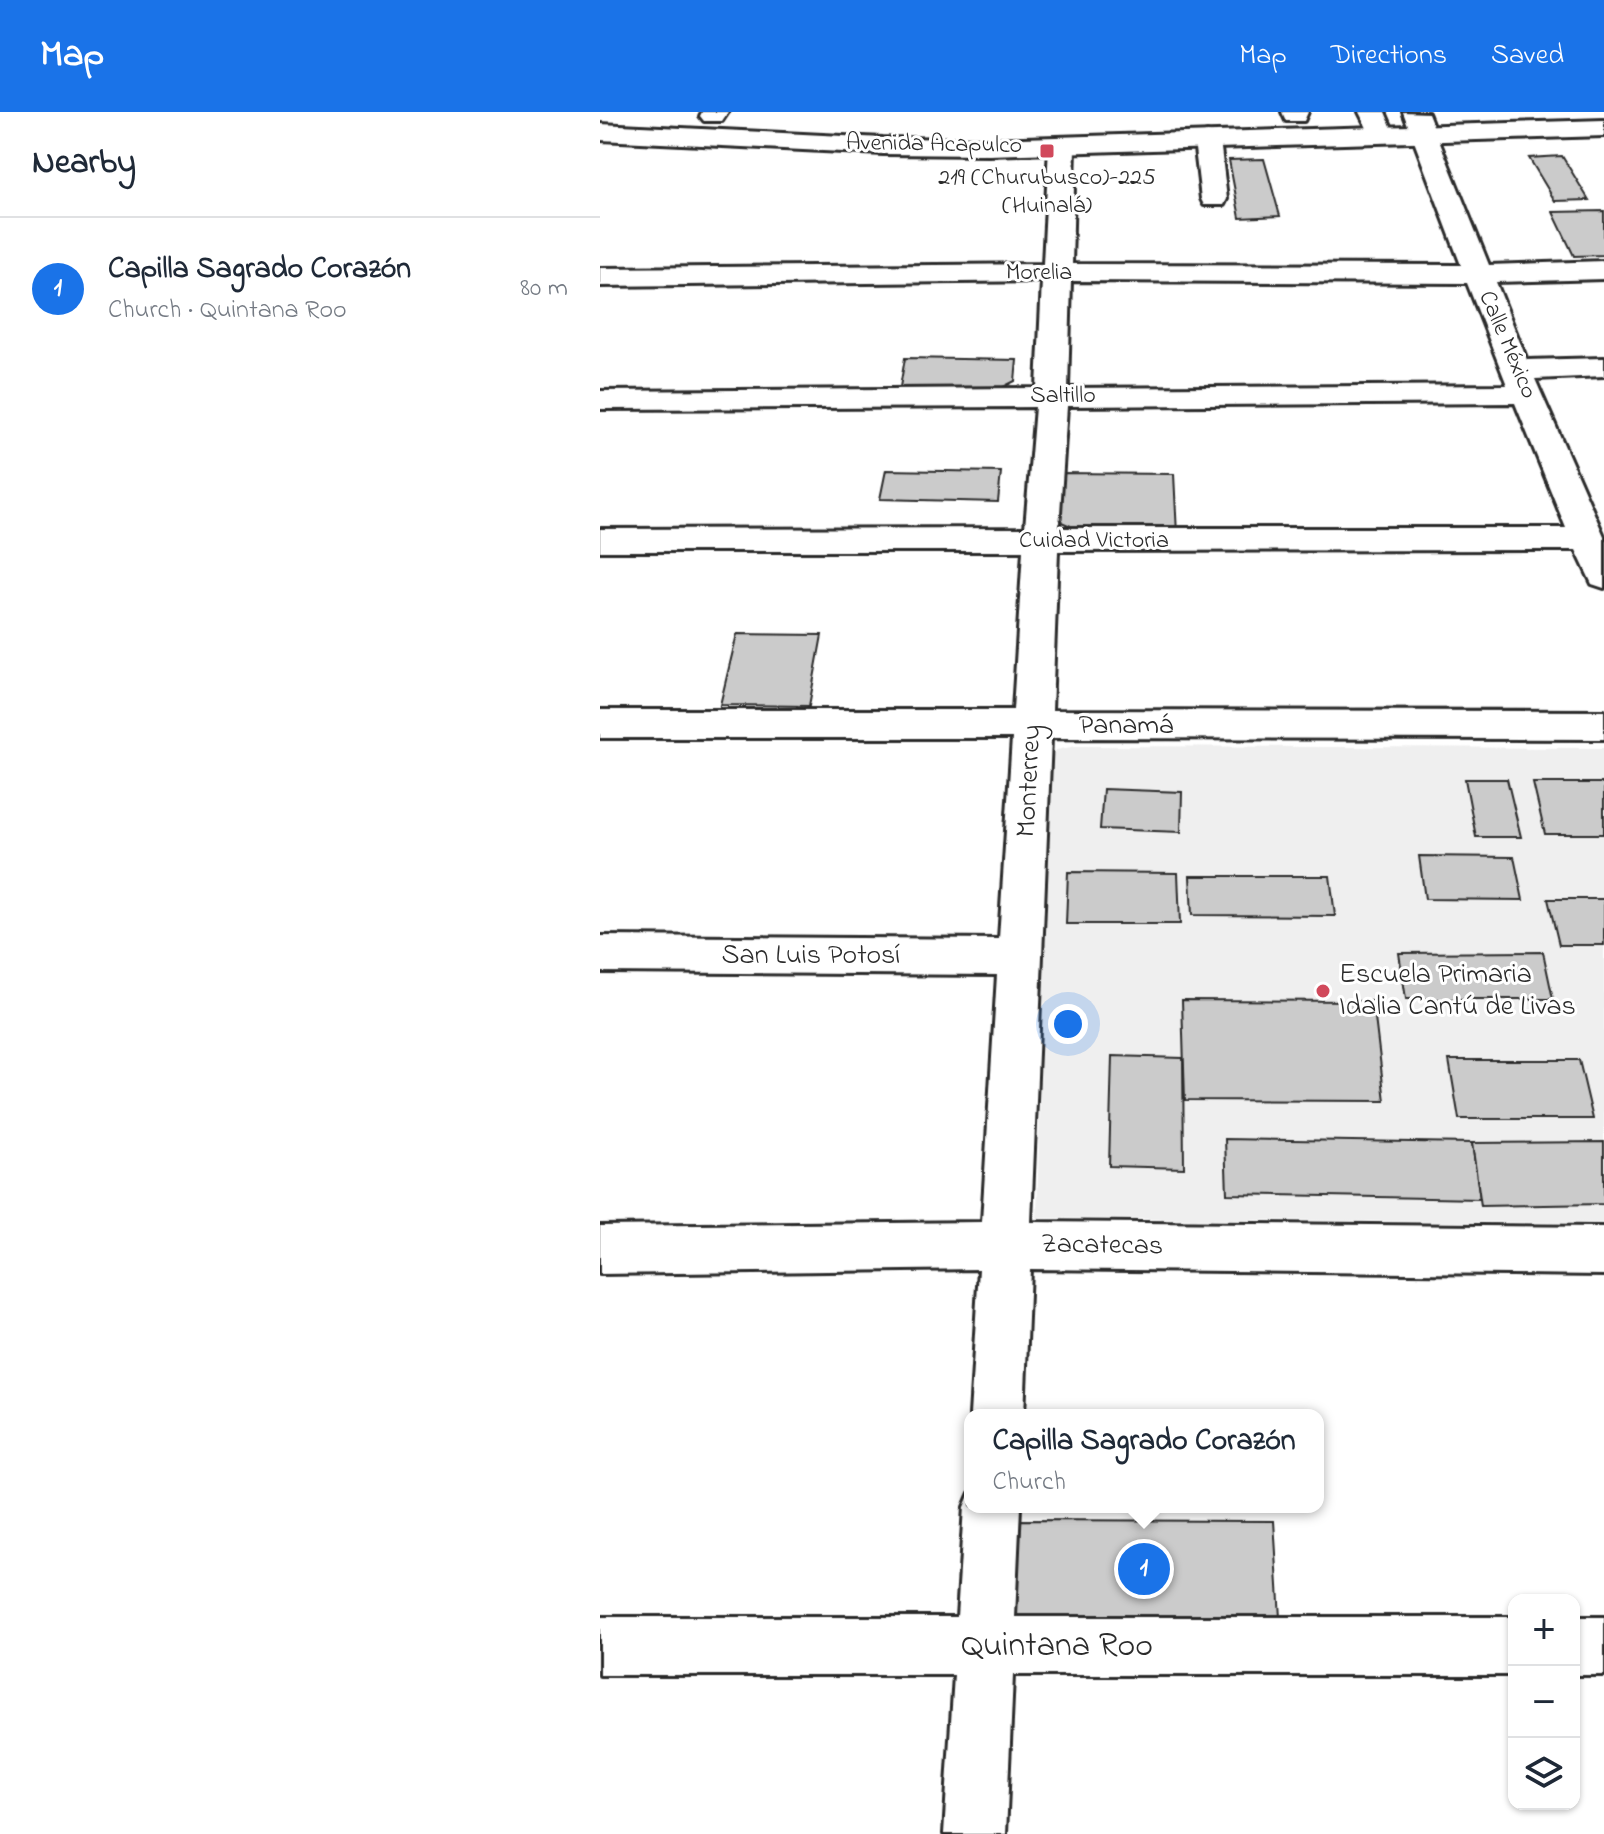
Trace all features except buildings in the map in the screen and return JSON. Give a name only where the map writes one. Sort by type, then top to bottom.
[{"type":"street","name":"Avenida Acapulco","points":[[652,112],[995,128],[1306,114],[1375,120]]},
{"type":"street","name":"Avenida Acapulco","points":[[613,130],[883,146],[1062,147],[1207,140],[1420,117],[1604,128]]},
{"type":"street","name":"Calle México","points":[[1420,117],[1477,274],[1604,576]]},
{"type":"street","points":[[1207,140],[1214,199]]},
{"type":"street","name":"Monterrey","points":[[997,1409],[1041,542],[1052,396],[1062,147]]},
{"type":"street","name":"Morelia","points":[[600,277],[1057,272],[1477,274],[1604,270]]},
{"type":"street","name":"Saltillo","points":[[600,400],[1052,396],[1521,382],[1604,367]]},
{"type":"street","points":[[1566,486],[1604,484]]},
{"type":"street","name":"Cuidad Victoria","points":[[600,540],[1041,542],[1588,539]]},
{"type":"street","name":"Panamá","points":[[600,724],[1604,725]]},
{"type":"street","name":"San Luis Potosí","points":[[600,954],[1021,957]]},
{"type":"street","name":"Zacatecas","points":[[600,1250],[1006,1245],[1604,1251]]},
{"type":"street","points":[[975,1834],[992,1513]]},
{"type":"street","name":"Quintana Roo","points":[[600,1646],[1508,1646]]},
{"type":"street","points":[[1580,1646],[1604,1646]]},
{"type":"shaded area","name":"Escuela Primaria Idalia Cantú de Livas","points":[[1076,746],[1604,748],[1604,1223],[1037,1218],[1048,765],[1056,750]]},
{"type":"place","name":"219 (Churubusco)-225 (Huinalá)","points":[[1047,151]]},
{"type":"place","name":"Escuela Primaria Idalia Cantú de Livas","points":[[1323,991]]},
{"type":"place","name":"Capilla Sagrado Corazón","points":[[1144,1569]]}]
